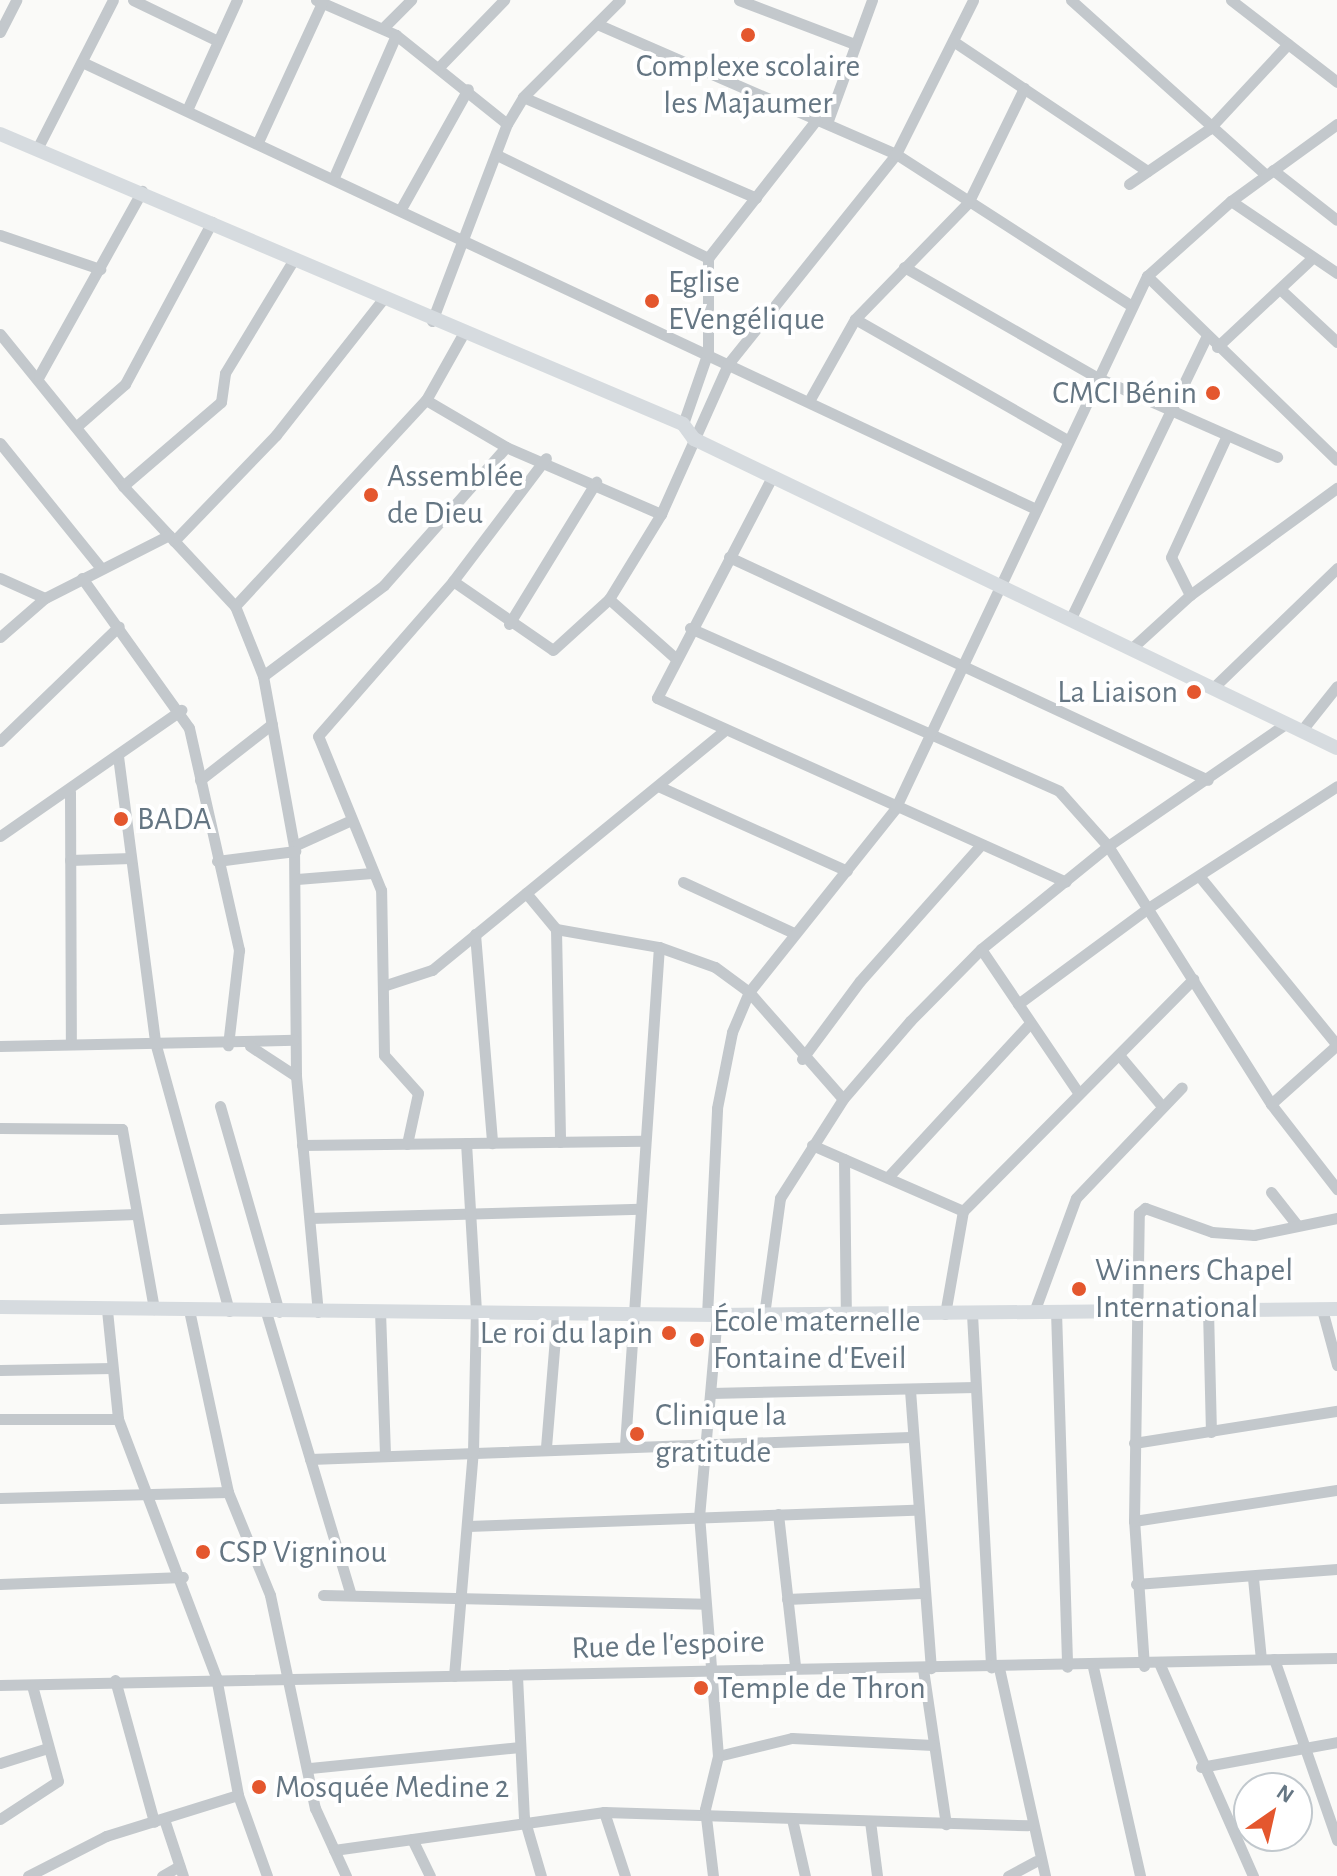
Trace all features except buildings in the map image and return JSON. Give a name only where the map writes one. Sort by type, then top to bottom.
[{"type":"main road","points":[[0,134],[142,191],[432,321],[683,424],[694,439],[1003,589],[1215,686],[1337,748]]},
{"type":"main road","points":[[0,1307],[712,1315],[972,1314],[1133,1309],[1330,1311]]},
{"type":"street","points":[[0,32],[16,0]]},
{"type":"street","points":[[37,149],[113,0]]},
{"type":"street","points":[[133,0],[218,41]]},
{"type":"street","points":[[187,110],[237,0]]},
{"type":"street","points":[[383,28],[411,0]]},
{"type":"street","points":[[441,65],[504,0]]},
{"type":"street","points":[[432,321],[499,156],[507,124],[523,97],[620,0]]},
{"type":"street","points":[[739,0],[855,44]]},
{"type":"street","points":[[683,424],[708,352],[708,258],[822,121],[872,0]]},
{"type":"street","points":[[453,581],[509,624],[553,650],[609,599],[661,514],[728,364],[896,154],[973,0]]},
{"type":"street","points":[[1071,0],[1209,129],[1337,219]]},
{"type":"street","points":[[1231,0],[1337,82]]},
{"type":"street","points":[[258,142],[319,1],[396,35],[441,65],[507,124]]},
{"type":"street","points":[[597,24],[896,154],[1130,305]]},
{"type":"street","points":[[334,177],[396,35]]},
{"type":"street","points":[[953,41],[1147,171]]},
{"type":"street","points":[[1129,184],[1209,129],[1288,44]]},
{"type":"street","points":[[82,62],[465,236],[1036,509]]},
{"type":"street","points":[[809,401],[855,319],[968,203],[1024,88]]},
{"type":"street","points":[[402,207],[468,89]]},
{"type":"street","points":[[523,97],[756,198]]},
{"type":"street","points":[[713,1876],[705,1809],[718,1756],[714,1670],[705,1604],[699,1517],[711,1393],[717,1108],[732,1032],[749,992],[895,809],[965,670],[1096,377],[1147,276],[1231,201],[1337,124]]},
{"type":"street","points":[[499,156],[708,258]]},
{"type":"street","points":[[39,376],[142,191]]},
{"type":"street","points":[[1231,201],[1337,273]]},
{"type":"street","points":[[77,426],[114,400],[212,222]]},
{"type":"street","points":[[0,235],[100,269]]},
{"type":"street","points":[[1217,347],[1312,258]]},
{"type":"street","points":[[123,486],[221,402],[225,373],[294,259]]},
{"type":"street","points":[[904,267],[1096,377],[1277,457]]},
{"type":"street","points":[[1147,276],[1206,337],[1337,460]]},
{"type":"street","points":[[1280,289],[1337,342]]},
{"type":"street","points":[[0,637],[45,598],[100,567],[171,538],[276,435],[383,299]]},
{"type":"street","points":[[855,319],[1067,440]]},
{"type":"street","points":[[0,334],[39,376],[123,486],[235,606],[263,676],[297,879],[294,1040],[318,1312]]},
{"type":"street","points":[[235,606],[426,400],[463,334]]},
{"type":"street","points":[[1070,620],[1206,337]]},
{"type":"street","points":[[426,400],[506,447],[546,458],[661,514]]},
{"type":"street","points":[[1190,595],[1171,557],[1227,435]]},
{"type":"street","points":[[0,443],[100,567]]},
{"type":"street","points":[[263,676],[384,585],[506,447]]},
{"type":"street","points":[[407,1144],[418,1093],[384,1055],[381,890],[349,821],[318,736],[453,581],[546,458]]},
{"type":"street","points":[[772,477],[674,657],[657,698],[723,732],[1066,882]]},
{"type":"street","points":[[509,624],[596,482]]},
{"type":"street","points":[[1132,648],[1190,595],[1337,488]]},
{"type":"street","points":[[729,557],[965,670],[1208,780]]},
{"type":"street","points":[[1215,686],[1337,568]]},
{"type":"street","points":[[0,578],[45,598]]},
{"type":"street","points":[[82,578],[181,710],[239,950],[228,1045]]},
{"type":"street","points":[[609,599],[674,657]]},
{"type":"street","points":[[0,741],[119,626]]},
{"type":"street","points":[[690,628],[931,738],[1055,788],[1108,846],[1271,1104],[1337,1189]]},
{"type":"street","points":[[1302,730],[1337,686]]},
{"type":"street","points":[[0,836],[70,792],[181,710]]},
{"type":"street","points":[[764,1315],[775,1211],[812,1145],[843,1099],[981,949],[1108,846],[1287,723]]},
{"type":"street","points":[[200,780],[272,724]]},
{"type":"street","points":[[383,986],[425,974],[723,732]]},
{"type":"street","points":[[118,756],[155,1042],[229,1311]]},
{"type":"street","points":[[658,786],[847,871]]},
{"type":"street","points":[[1018,1004],[1148,908],[1337,786]]},
{"type":"street","points":[[70,792],[71,1040]]},
{"type":"street","points":[[217,861],[294,848],[349,821]]},
{"type":"street","points":[[802,1059],[860,981],[980,846]]},
{"type":"street","points":[[70,860],[131,858]]},
{"type":"street","points":[[297,879],[372,873]]},
{"type":"street","points":[[1200,877],[1337,1045],[1271,1104]]},
{"type":"street","points":[[683,882],[794,933]]},
{"type":"street","points":[[526,893],[556,929],[560,1142]]},
{"type":"street","points":[[556,929],[659,947],[715,967],[749,992],[802,1059],[843,1099]]},
{"type":"street","points":[[475,934],[492,1143]]},
{"type":"street","points":[[625,1445],[636,1313],[643,1141],[659,947]]},
{"type":"street","points":[[981,949],[1078,1092]]},
{"type":"street","points":[[945,1314],[963,1211],[1193,979]]},
{"type":"street","points":[[888,1177],[1030,1023]]},
{"type":"street","points":[[0,1046],[71,1040],[250,1046],[294,1040]]},
{"type":"street","points":[[250,1046],[296,1076]]},
{"type":"street","points":[[1119,1055],[1161,1105]]},
{"type":"street","points":[[1034,1312],[1076,1198],[1161,1105],[1182,1087]]},
{"type":"street","points":[[220,1106],[310,1459],[351,1595]]},
{"type":"street","points":[[0,1128],[120,1126],[154,1309]]},
{"type":"street","points":[[302,1145],[643,1141]]},
{"type":"street","points":[[454,1676],[473,1452],[476,1311],[466,1143]]},
{"type":"street","points":[[812,1145],[963,1211]]},
{"type":"street","points":[[844,1159],[846,1314]]},
{"type":"street","points":[[1271,1192],[1297,1225]]},
{"type":"street","points":[[310,1218],[640,1209]]},
{"type":"street","points":[[1144,1666],[1134,1521],[1133,1309],[1142,1209],[1238,1235],[1337,1218]]},
{"type":"street","points":[[0,1219],[136,1214]]},
{"type":"street","points":[[107,1310],[118,1419],[146,1494],[183,1577],[216,1677],[238,1795],[267,1876]]},
{"type":"street","points":[[189,1310],[228,1492],[267,1582],[286,1678],[310,1768],[315,1808],[346,1876]]},
{"type":"street","points":[[1208,1310],[1211,1432]]},
{"type":"street","points":[[380,1311],[385,1454]]},
{"type":"street","points":[[1056,1311],[1067,1667]]},
{"type":"street","points":[[1330,1311],[1337,1365]]},
{"type":"street","points":[[546,1447],[557,1312]]},
{"type":"street","points":[[972,1314],[995,1668],[1036,1861],[1045,1876]]},
{"type":"street","points":[[0,1370],[112,1368]]},
{"type":"street","points":[[711,1393],[975,1387]]},
{"type":"street","points":[[910,1390],[914,1510],[933,1745],[946,1824]]},
{"type":"street","points":[[1134,1443],[1337,1411]]},
{"type":"street","points":[[0,1419],[118,1419]]},
{"type":"street","points":[[310,1459],[546,1447],[910,1437]]},
{"type":"street","points":[[1134,1521],[1337,1490]]},
{"type":"street","points":[[0,1498],[228,1492]]},
{"type":"street","points":[[468,1526],[914,1510]]},
{"type":"street","points":[[778,1514],[795,1666]]},
{"type":"street","points":[[1136,1584],[1253,1578],[1337,1569]]},
{"type":"street","points":[[0,1584],[183,1577]]},
{"type":"street","points":[[1253,1578],[1261,1659]]},
{"type":"street","points":[[787,1599],[921,1593]]},
{"type":"street","points":[[323,1595],[461,1595],[705,1604]]},
{"type":"street","name":"Rue de l'espoire","points":[[0,1685],[216,1677],[517,1676],[795,1666],[1144,1666],[1337,1658]]},
{"type":"street","points":[[1274,1659],[1337,1840]]},
{"type":"street","points":[[1160,1665],[1201,1767],[1253,1876]]},
{"type":"street","points":[[1093,1667],[1140,1876]]},
{"type":"street","points":[[517,1676],[524,1818],[541,1876]]},
{"type":"street","points":[[115,1680],[159,1820],[181,1871],[162,1876]]},
{"type":"street","points":[[0,1819],[57,1783],[32,1685]]},
{"type":"street","points":[[718,1756],[792,1738],[933,1745]]},
{"type":"street","points":[[1201,1767],[1305,1752],[1337,1742]]},
{"type":"street","points":[[310,1768],[520,1747]]},
{"type":"street","points":[[0,1763],[48,1748]]},
{"type":"street","points":[[28,1876],[78,1847],[238,1795]]},
{"type":"street","points":[[334,1850],[524,1818],[604,1812],[705,1809],[792,1819],[1028,1825]]},
{"type":"street","points":[[604,1812],[625,1876]]},
{"type":"street","points":[[792,1819],[805,1876]]},
{"type":"street","points":[[870,1821],[877,1876]]},
{"type":"street","points":[[412,1839],[430,1876]]},
{"type":"street","points":[[1008,1876],[1036,1861]]},
{"type":"place","name":"Complexe scolaire les Majaumer","points":[[748,35]]},
{"type":"place","name":"Eglise EVengélique","points":[[652,301]]},
{"type":"place","name":"CMCI Bénin","points":[[1213,393]]},
{"type":"place","name":"Assemblée de Dieu","points":[[371,495]]},
{"type":"place","name":"La Liaison","points":[[1194,692]]},
{"type":"place","name":"BADA","points":[[121,819]]},
{"type":"place","name":"Winners Chapel International","points":[[1079,1289]]},
{"type":"place","name":"Le roi du lapin","points":[[669,1333]]},
{"type":"place","name":"École maternelle Fontaine d'Eveil","points":[[697,1340]]},
{"type":"place","name":"Clinique la gratitude","points":[[637,1434]]},
{"type":"place","name":"CSP Vigninou","points":[[203,1552]]},
{"type":"place","name":"Temple de Thron","points":[[701,1688]]},
{"type":"place","name":"Mosquée Medine 2","points":[[259,1787]]}]
